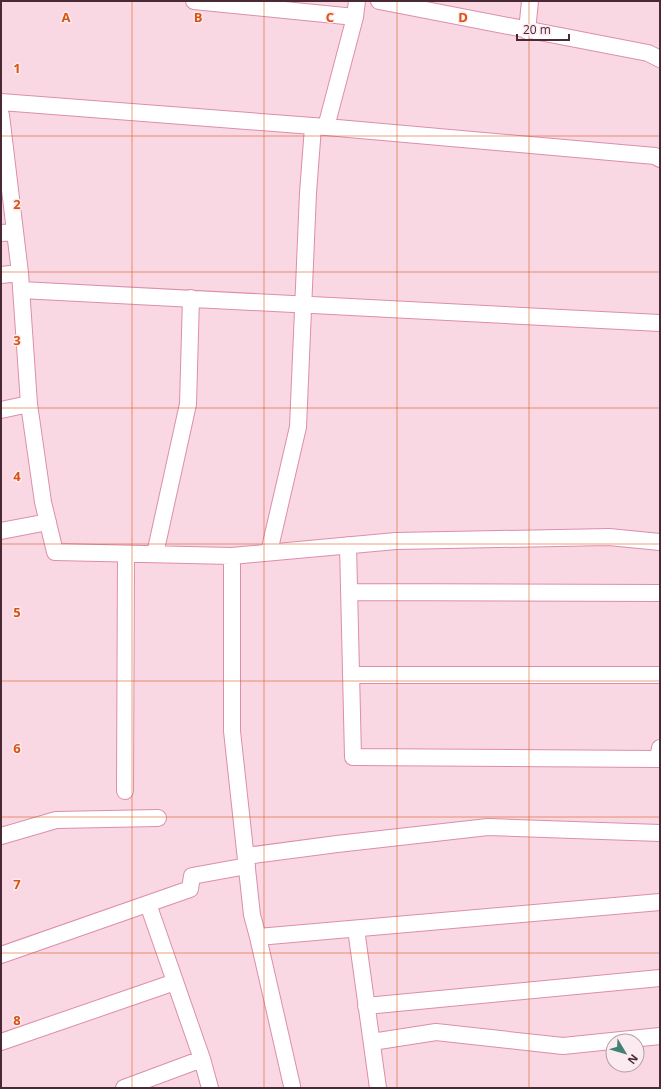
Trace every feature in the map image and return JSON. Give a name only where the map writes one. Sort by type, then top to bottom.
[{"type":"street","points":[[194,1],[355,17]]},
{"type":"street","points":[[269,552],[298,427],[304,303],[319,127],[355,17],[357,1]]},
{"type":"street","points":[[379,1],[527,31],[648,53],[660,59]]},
{"type":"street","points":[[527,31],[530,1]]},
{"type":"street","points":[[1,102],[319,127],[655,156],[660,159]]},
{"type":"street","points":[[1,115],[8,232],[20,273],[29,404],[43,502],[55,552],[232,556],[396,541],[609,537],[660,542]]},
{"type":"street","points":[[1,275],[20,273]]},
{"type":"street","points":[[21,290],[304,303],[660,323]]},
{"type":"street","points":[[155,554],[188,404],[192,298]]},
{"type":"street","points":[[1,410],[29,404]]},
{"type":"street","points":[[1,531],[48,522]]},
{"type":"street","points":[[348,545],[353,757],[658,759],[660,748]]},
{"type":"street","points":[[125,791],[126,554]]},
{"type":"street","points":[[232,556],[232,731],[252,915],[292,1086]]},
{"type":"street","points":[[349,592],[660,593]]},
{"type":"street","points":[[351,675],[660,675]]},
{"type":"street","points":[[1,836],[56,820],[158,818]]},
{"type":"street","points":[[1,955],[190,889],[192,876],[246,861],[336,844],[488,827],[660,832]]},
{"type":"street","points":[[258,938],[660,902]]},
{"type":"street","points":[[148,904],[202,1059],[210,1088]]},
{"type":"street","points":[[356,929],[378,1088]]},
{"type":"street","points":[[366,1006],[660,978]]},
{"type":"street","points":[[1,1042],[175,982]]},
{"type":"street","points":[[372,1042],[436,1032],[563,1046],[660,1036]]},
{"type":"street","points":[[124,1088],[202,1059]]}]
